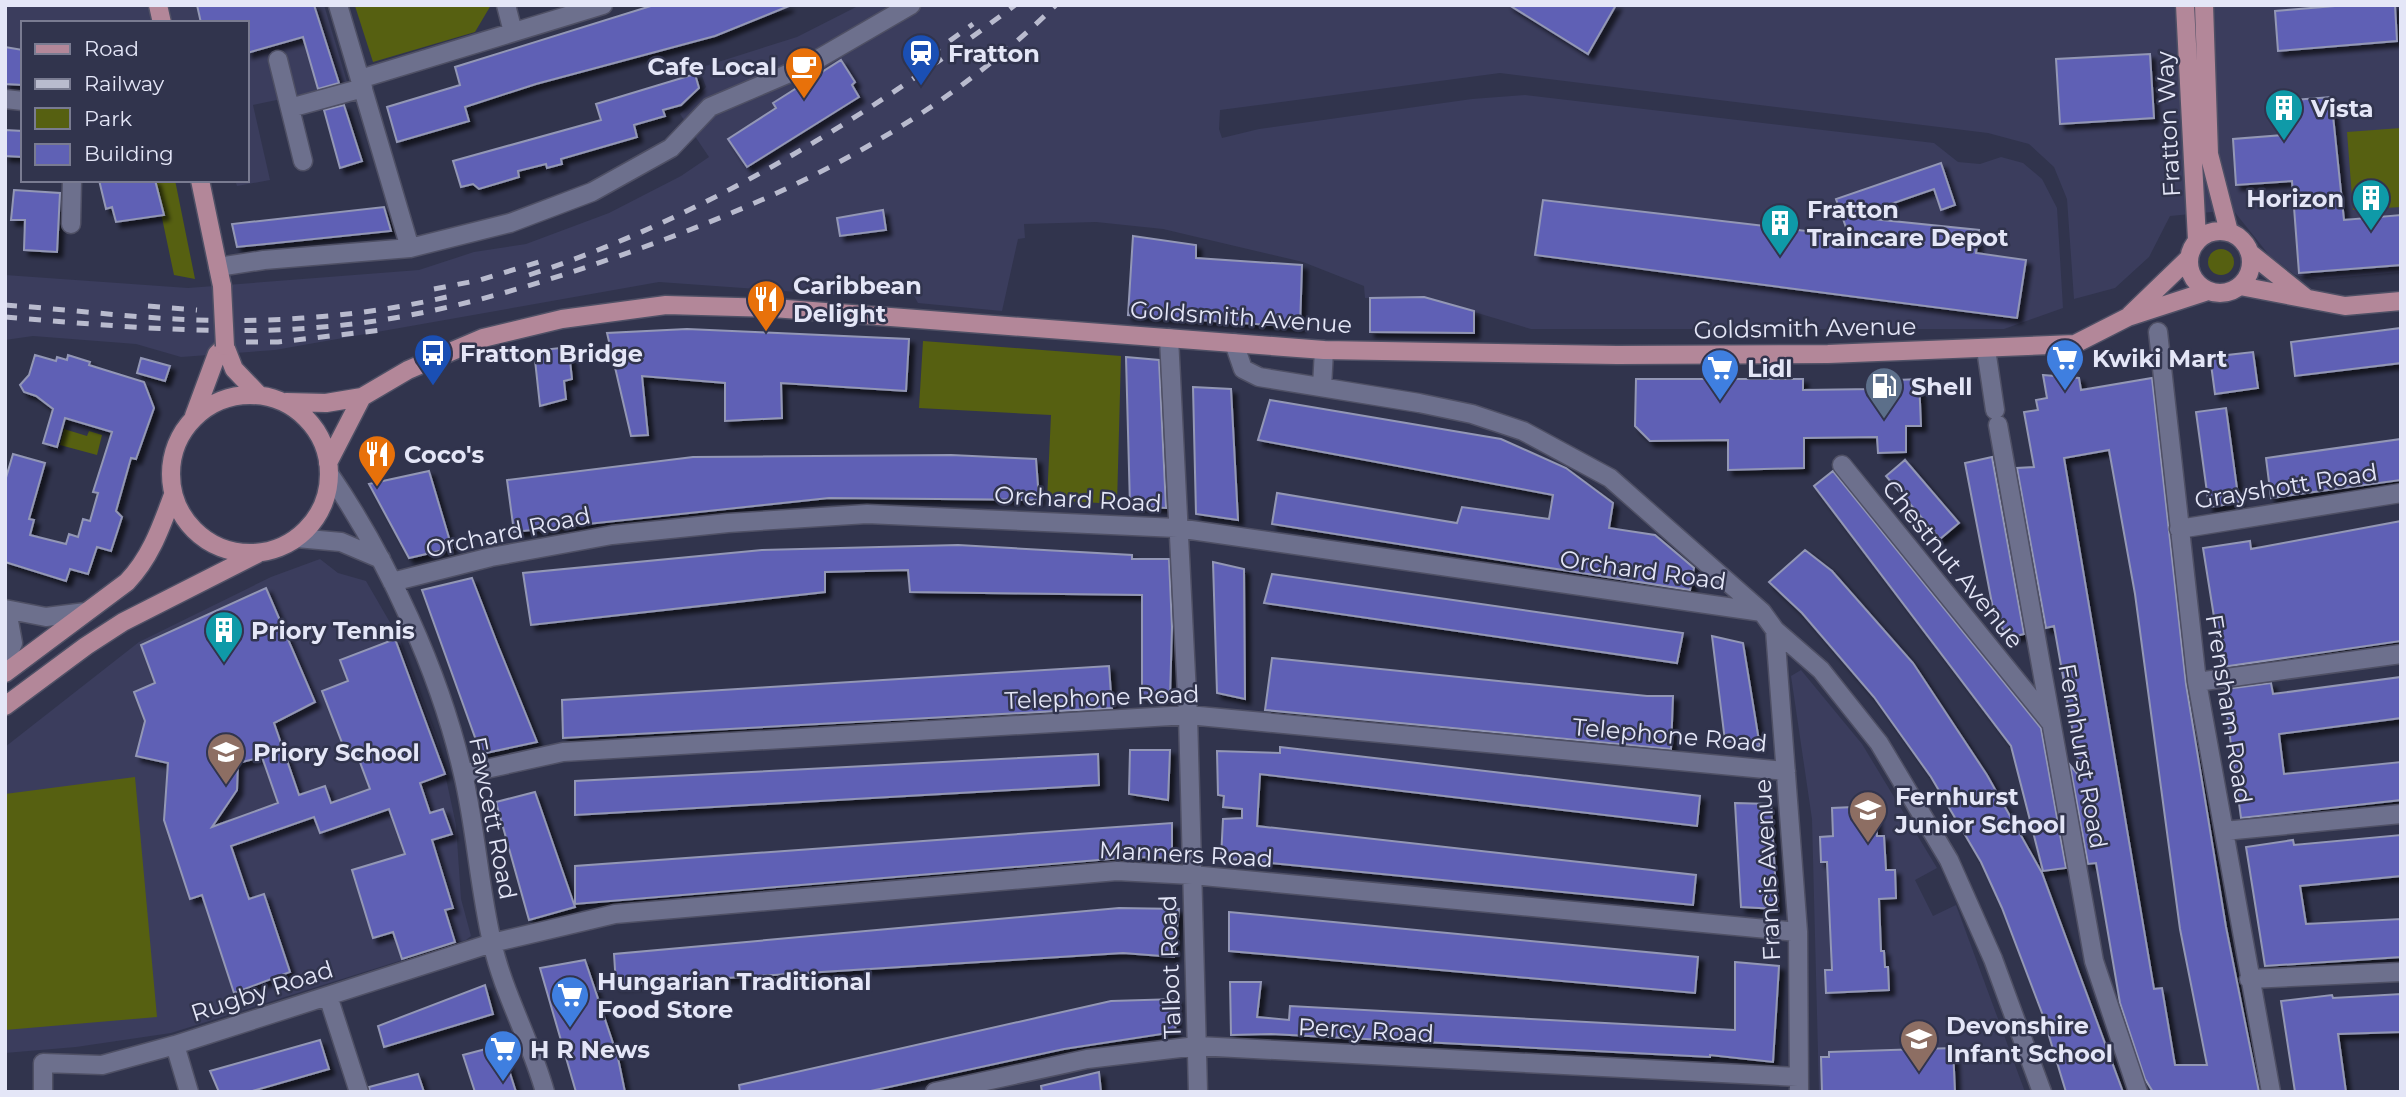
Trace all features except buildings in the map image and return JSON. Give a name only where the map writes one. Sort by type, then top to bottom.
[{"type":"main road","name":"Fratton Way","points":[[2185,5],[2197,240]]},
{"type":"main road","name":"Fratton Way","points":[[2204,5],[2209,154],[2228,232]]},
{"type":"main road","points":[[200,182],[222,286],[223,351],[194,416],[181,433],[173,453],[170,474],[173,495],[182,516],[197,533],[216,546],[238,552],[261,552]]},
{"type":"main road","points":[[2212,232],[2228,232],[2246,244],[2250,253],[2250,271],[2240,286],[2225,293],[2208,291],[2193,279],[2188,259],[2197,240],[2212,232]]},
{"type":"main road","points":[[2250,253],[2308,300]]},
{"type":"main road","name":"Goldsmith Avenue","points":[[2128,317],[2188,259]]},
{"type":"main road","points":[[2240,286],[2346,306],[2401,301]]},
{"type":"main road","name":"Goldsmith Avenue","points":[[286,402],[326,403],[362,397],[408,370],[482,338],[562,319],[666,306],[773,308],[1324,349],[1617,355],[1986,349],[2075,344],[2128,317],[2208,291]]},
{"type":"main road","points":[[223,351],[234,369],[258,394]]},
{"type":"main road","points":[[194,416],[213,403],[234,395],[258,394],[286,402],[305,416],[319,434],[329,469]]},
{"type":"main road","points":[[5,706],[123,622],[261,552],[297,538],[319,513],[327,495],[329,469],[362,397]]},
{"type":"main road","points":[[5,673],[141,567],[152,548],[173,495]]},
{"type":"street","points":[[338,5],[410,248]]},
{"type":"street","points":[[506,5],[513,32]]},
{"type":"street","points":[[290,108],[513,32],[603,5]]},
{"type":"street","points":[[218,267],[264,260],[410,248],[510,223],[592,192],[671,148],[710,107],[806,66],[911,5]]},
{"type":"street","points":[[278,60],[303,161]]},
{"type":"street","points":[[71,224],[72,182]]},
{"type":"street","name":"Frensham Road","points":[[2158,332],[2197,682],[2271,1092]]},
{"type":"street","name":"Talbot Road","points":[[1170,338],[1188,715],[1198,1092]]},
{"type":"street","name":"Francis Avenue","points":[[1234,342],[1244,369],[1259,377],[1472,414],[1523,431],[1610,478],[1762,611],[1775,630],[1797,932],[1799,1085]]},
{"type":"street","points":[[1322,387],[1324,349]]},
{"type":"street","name":"Fernhurst Road","points":[[1986,349],[2094,961],[2138,1092]]},
{"type":"street","name":"Chestnut Avenue","points":[[1842,464],[2053,726]]},
{"type":"street","name":"Fawcett Road","points":[[329,469],[392,582],[439,694],[463,774],[492,943],[545,1092]]},
{"type":"street","name":"Grayshott Road","points":[[2179,528],[2401,493]]},
{"type":"street","name":"Orchard Road","points":[[392,582],[491,557],[612,536],[728,523],[867,514],[1177,528],[1762,611]]},
{"type":"street","points":[[297,538],[341,542],[380,559]]},
{"type":"street","points":[[5,662],[13,643],[6,609],[46,617],[86,612]]},
{"type":"street","points":[[1775,630],[1821,670],[1879,743],[1949,860],[1993,959],[2042,1092]]},
{"type":"street","points":[[2197,682],[2401,654]]},
{"type":"street","name":"Telephone Road","points":[[463,774],[563,752],[1188,715],[1786,771]]},
{"type":"street","points":[[2224,831],[2401,814]]},
{"type":"street","name":"Manners Road","points":[[492,943],[615,914],[1117,871],[1192,875],[1797,932]]},
{"type":"street","name":"Rugby Road","points":[[43,1092],[43,1063],[102,1065],[175,1045],[492,943]]},
{"type":"street","points":[[2249,979],[2401,972]]},
{"type":"street","points":[[328,996],[359,1092]]},
{"type":"street","points":[[175,1045],[189,1092]]},
{"type":"street","name":"Percy Road","points":[[935,1092],[1087,1059],[1197,1046],[1799,1085]]},
{"type":"shaded area","points":[[5,5],[324,5],[348,85],[253,105],[270,180],[237,186],[236,182],[248,182],[248,21],[21,21],[21,93],[5,91]]},
{"type":"shaded area","points":[[860,5],[2401,5],[2401,272],[2319,279],[2295,275],[2269,255],[2233,210],[2170,216],[2149,257],[2115,288],[2074,299],[2067,199],[2054,167],[2029,144],[1988,133],[1500,73],[1220,110],[1219,129],[1222,138],[1259,129],[1472,99],[1525,95],[1934,143],[1958,162],[1980,164],[2001,157],[2023,163],[2042,179],[2057,208],[2063,308],[2004,329],[1531,329],[1424,297],[1365,298],[1364,286],[1303,262],[1163,229],[1096,222],[1024,224],[1025,238],[1018,239],[1002,311],[918,303],[908,285],[839,295],[659,282],[275,350],[181,357],[136,344],[33,336],[5,340],[5,275],[188,288],[419,270],[474,252],[526,244],[609,213],[681,176],[709,157],[680,114],[706,87],[699,68],[797,37]]},
{"type":"shaded area","name":"Priory School","points":[[320,559],[338,573],[366,581],[399,638],[438,741],[456,825],[461,899],[471,936],[466,940],[171,1033],[76,1047],[5,1053],[5,747],[139,642],[271,577]]},
{"type":"shaded area","name":"Fernhurst Junior School","points":[[1801,670],[1862,744],[1937,868],[1915,880],[1933,916],[1956,905],[2025,1092],[1819,1092],[1812,819],[1791,676]]},
{"type":"green space","points":[[491,5],[475,32],[373,62],[355,6]]},
{"type":"green space","points":[[2401,128],[2401,207],[2353,210],[2347,132]]},
{"type":"green space","points":[[154,182],[175,182],[195,279],[174,275]]},
{"type":"green space","points":[[2221,249],[2230,253],[2234,262],[2230,271],[2221,275],[2212,271],[2208,262],[2212,253]]},
{"type":"green space","points":[[923,341],[1121,356],[1117,504],[1047,500],[1051,415],[919,408]]},
{"type":"green space","points":[[64,429],[87,436],[89,431],[102,435],[97,455],[60,445]]},
{"type":"green space","points":[[135,777],[157,1017],[5,1030],[5,794]]},
{"type":"railway","points":[[529,275],[595,251],[722,194],[783,160],[902,86],[1015,5]]},
{"type":"railway","points":[[5,317],[170,329],[293,329],[405,316],[509,291],[672,237],[732,213],[848,158],[956,90],[1007,50],[1056,5]]},
{"type":"railway","points":[[930,55],[973,24]]},
{"type":"railway","points":[[434,289],[480,280],[539,262]]},
{"type":"railway","points":[[5,305],[154,318],[244,320],[349,314],[451,296]]},
{"type":"railway","points":[[148,306],[197,310]]},
{"type":"railway","points":[[246,342],[278,342],[382,330]]},
{"type":"place","name":"Fratton","points":[[921,87]]},
{"type":"place","name":"Cafe Local","points":[[804,100]]},
{"type":"place","name":"Vista","points":[[2284,142]]},
{"type":"place","name":"Horizon","points":[[2371,232]]},
{"type":"place","name":"Fratton Traincare Depot","points":[[1780,257]]},
{"type":"place","name":"Caribbean Delight","points":[[766,333]]},
{"type":"place","name":"Fratton Bridge","points":[[433,387]]},
{"type":"place","name":"Kwiki Mart","points":[[2065,392]]},
{"type":"place","name":"Lidl","points":[[1720,402]]},
{"type":"place","name":"Shell","points":[[1884,420]]},
{"type":"place","name":"Coco's","points":[[377,488]]},
{"type":"place","name":"Priory Tennis","points":[[224,664]]},
{"type":"place","name":"Priory School","points":[[226,786]]},
{"type":"place","name":"Fernhurst Junior School","points":[[1868,844]]},
{"type":"place","name":"Hungarian Traditional Food Store","points":[[570,1029]]},
{"type":"place","name":"Devonshire Infant School","points":[[1919,1073]]},
{"type":"place","name":"H R News","points":[[503,1083]]}]
